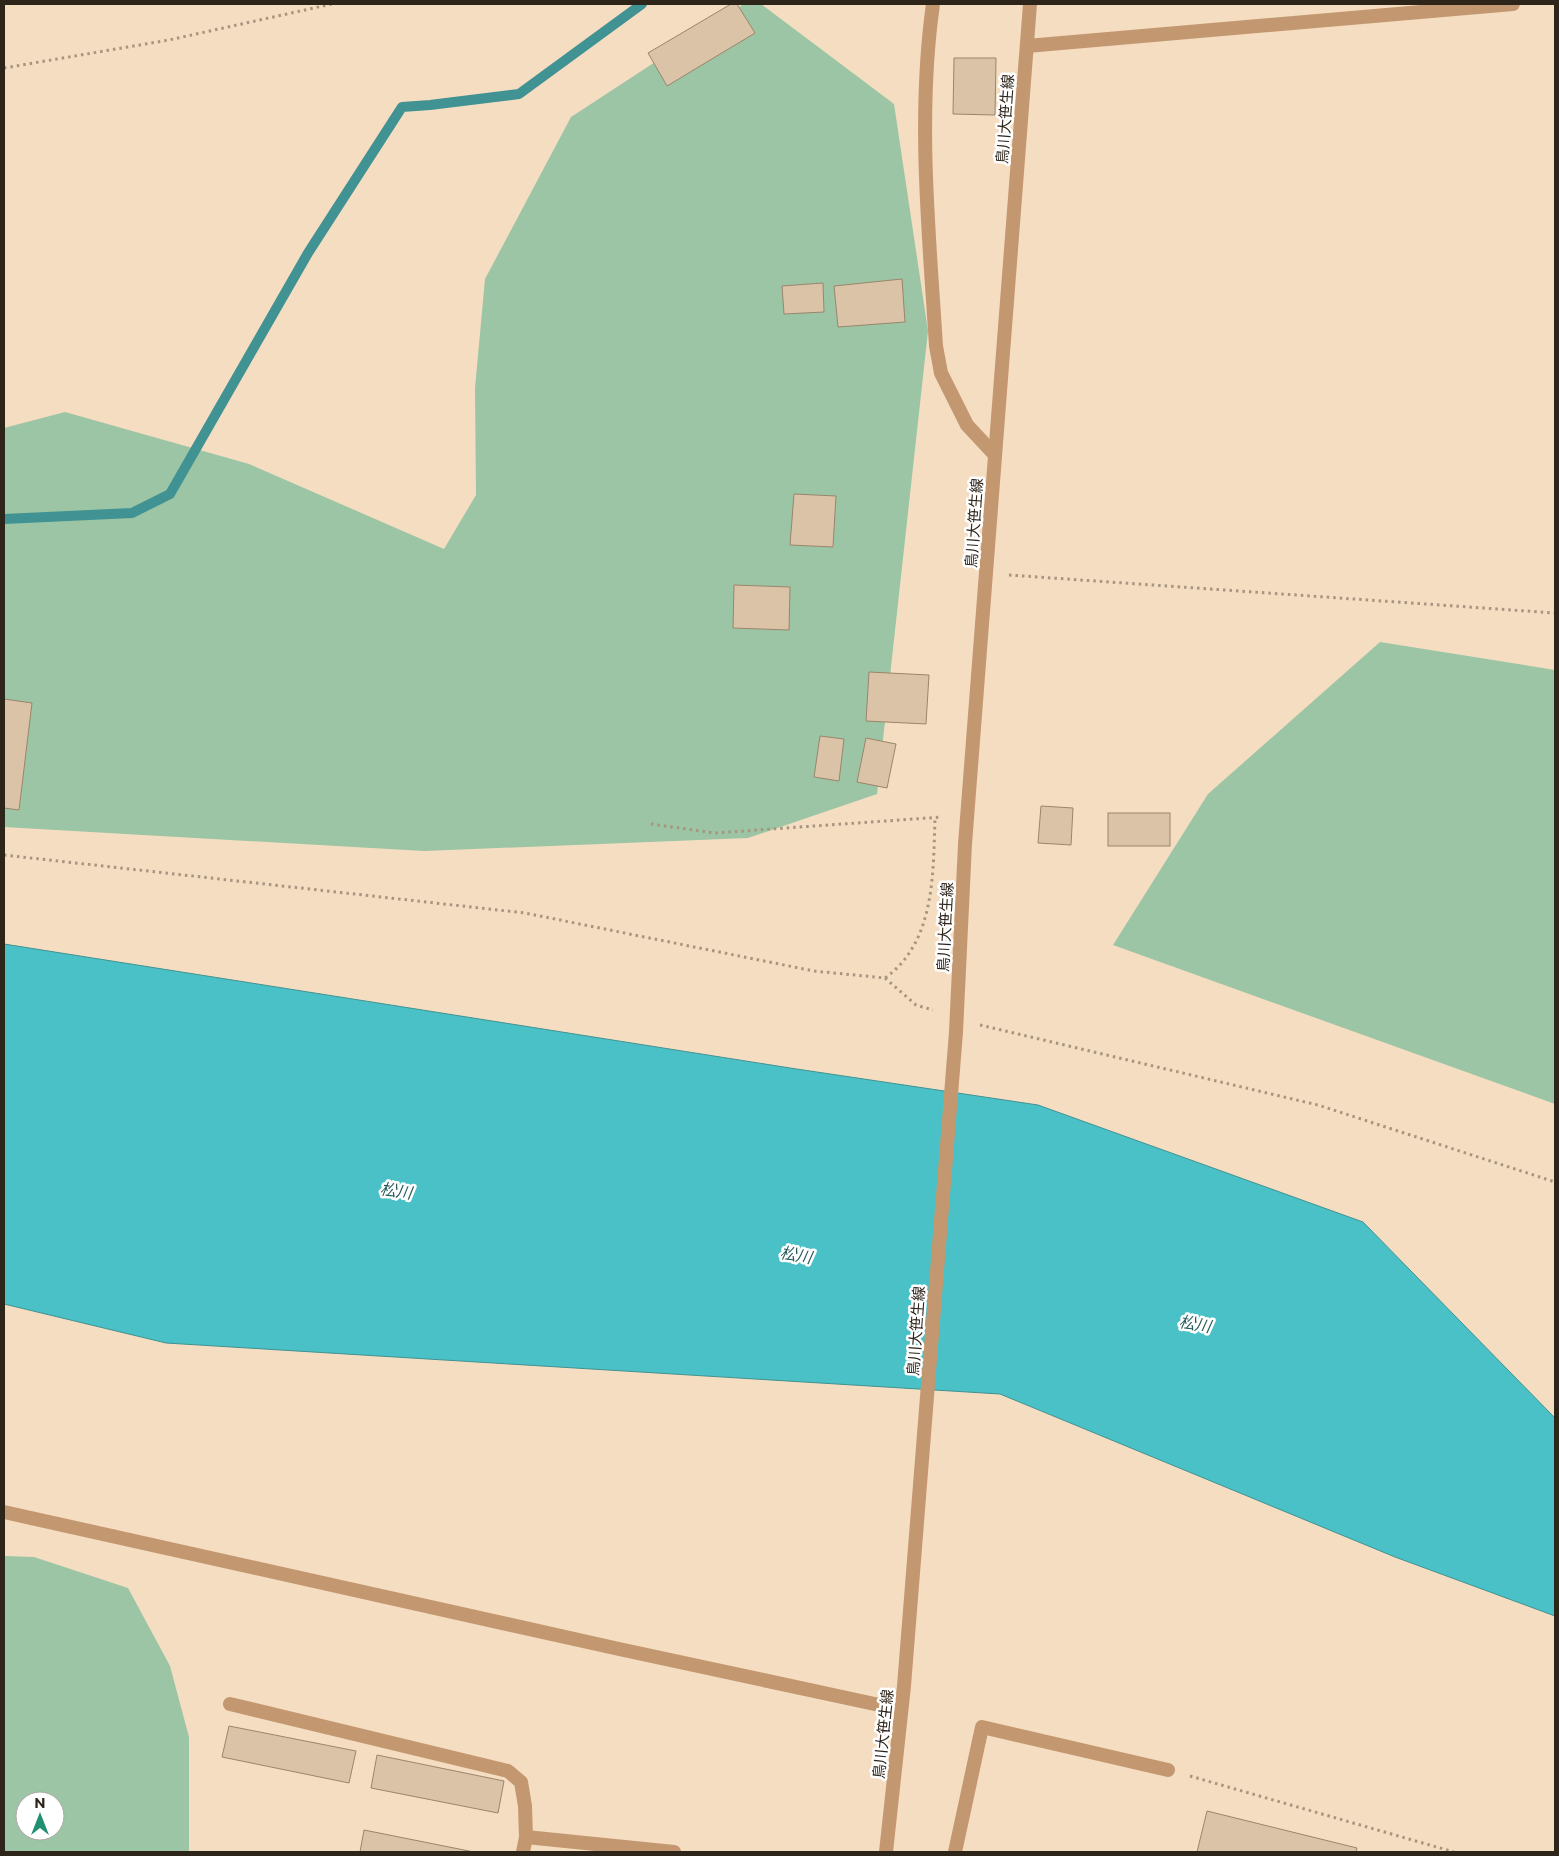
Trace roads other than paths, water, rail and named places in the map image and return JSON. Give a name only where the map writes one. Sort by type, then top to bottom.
[{"type":"street","points":[[933,4],[927,58],[926,171],[936,346],[941,373],[967,425],[995,455]]},
{"type":"street","name":"鳥川大笹生線","points":[[886,1852],[904,1686],[956,1032],[968,814],[1030,4]]},
{"type":"street","points":[[1027,46],[1513,4]]},
{"type":"street","points":[[4,1512],[884,1706]]},
{"type":"street","points":[[230,1704],[508,1771],[521,1782],[525,1806],[526,1837],[524,1852]]},
{"type":"street","points":[[955,1852],[982,1727],[1168,1770]]},
{"type":"street","points":[[526,1837],[674,1852]]},
{"type":"water","name":"松川","points":[[4,944],[790,1068],[1038,1105],[1363,1222],[1555,1418],[1555,1616],[1395,1557],[1000,1394],[166,1343],[4,1304]]},
{"type":"waterway","points":[[4,519],[132,513],[170,494],[308,253],[402,107],[519,94],[642,4]]}]
